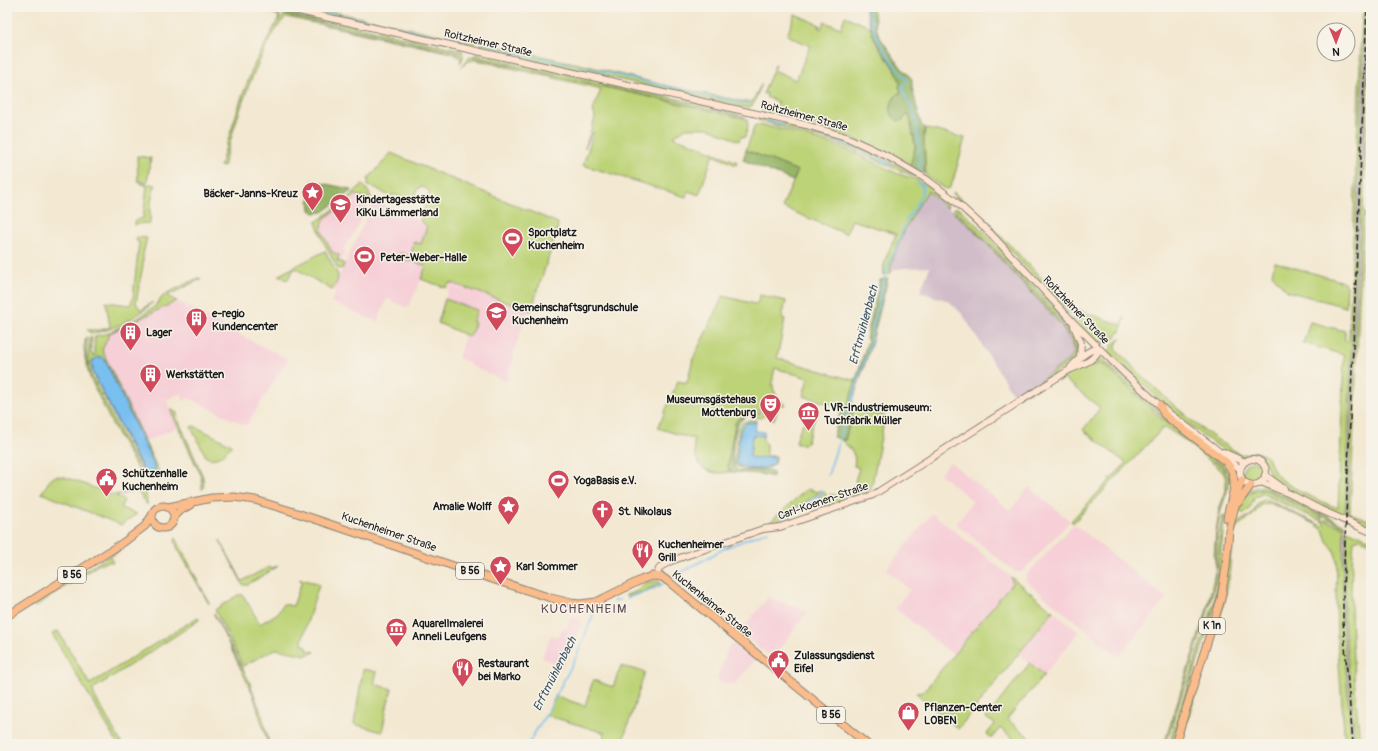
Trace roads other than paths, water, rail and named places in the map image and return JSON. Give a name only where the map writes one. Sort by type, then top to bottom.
[{"type":"main road","name":"K 1n","points":[[1160,405],[1164,414],[1226,462],[1232,472],[1235,485],[1228,512],[1222,556],[1226,563]]},
{"type":"main road","name":"K 1n","points":[[1175,744],[1219,604],[1226,563],[1229,530],[1235,506],[1234,502],[1242,480]]},
{"type":"main road","name":"K 1n","points":[[1235,506],[1250,485]]},
{"type":"main road","name":"Kuchenheimer Straße","points":[[168,507],[212,498],[231,497],[263,502],[495,580],[571,603],[580,604],[596,602],[648,576],[656,576],[669,582],[867,744]]},
{"type":"main road","name":"Kuchenheimer Straße","points":[[174,516],[181,510],[197,501]]},
{"type":"main road","points":[[162,506],[168,507],[172,510],[174,516],[173,523],[169,527],[163,529],[153,524],[151,517],[153,511],[162,506]]},
{"type":"main road","name":"B 56","points":[[124,542],[145,526],[151,517]]},
{"type":"main road","name":"B 56","points":[[7,616],[124,542],[151,528],[157,527]]},
{"type":"street","name":"Roitzheimer Straße","points":[[281,7],[806,125],[838,134],[863,144],[926,179],[954,200],[977,220],[1099,349],[1160,405],[1240,469]]},
{"type":"street","points":[[1073,322],[1081,343],[1080,358]]},
{"type":"street","name":"Carl-Koenen-Straße","points":[[656,576],[660,567],[666,564],[763,529],[777,527],[873,494],[1069,370],[1097,355],[1099,349],[1093,349],[1080,358],[1069,370]]},
{"type":"street","name":"Roitzheimer Straße","points":[[1216,449],[1245,462]]},
{"type":"street","points":[[1252,460],[1260,462],[1265,468],[1265,475],[1257,484],[1250,485],[1242,480],[1240,469],[1245,462],[1252,460]]},
{"type":"street","points":[[1265,475],[1290,494]]},
{"type":"street","points":[[1260,482],[1290,494],[1331,515],[1371,532]]},
{"type":"water","points":[[98,357],[102,357],[105,360],[154,465],[155,471],[151,475],[143,469],[93,373],[92,361]]},
{"type":"water","points":[[756,422],[755,431],[764,432],[764,436],[752,435],[750,457],[773,457],[775,463],[767,467],[755,469],[739,466],[736,463],[741,428],[746,423]]},
{"type":"waterway","points":[[303,7],[468,43]]},
{"type":"waterway","name":"Erftmühlenbach","points":[[866,7],[878,41],[895,66],[907,80],[902,88],[916,121],[920,171]]},
{"type":"waterway","points":[[487,47],[749,104]]},
{"type":"waterway","points":[[767,121],[785,125]]},
{"type":"waterway","points":[[799,129],[823,135],[847,144],[892,165]]},
{"type":"waterway","name":"Erftmühlenbach","points":[[917,182],[923,188]]},
{"type":"waterway","name":"Erftmühlenbach","points":[[828,475],[870,343],[880,294],[890,260],[894,254],[907,219],[919,201],[923,188],[922,183]]},
{"type":"waterway","name":"Erftmühlenbach","points":[[776,525],[820,495],[823,491]]},
{"type":"waterway","name":"Erftmühlenbach","points":[[673,577],[727,547],[768,531]]},
{"type":"waterway","name":"Erftmühlenbach","points":[[627,598],[649,591],[663,584]]},
{"type":"waterway","name":"Erftmühlenbach","points":[[613,601],[620,600]]},
{"type":"waterway","name":"Erftmühlenbach","points":[[528,744],[548,711],[577,655],[595,610]]},
{"type":"railway","points":[[1353,744],[1343,621],[1343,590],[1367,7]]},
{"type":"place","name":"Bäcker-Janns-Kreuz","points":[[313,212]]},
{"type":"place","name":"Kindertagesstätte KiKu Lämmerland","points":[[340,224]]},
{"type":"place","name":"Sportplatz Kuchenheim","points":[[513,258]]},
{"type":"place","name":"Peter-Weber-Halle","points":[[364,276]]},
{"type":"place","name":"Gemeinschaftsgrundschule Kuchenheim","points":[[496,332]]},
{"type":"place","name":"e-regio Kundencenter","points":[[196,338]]},
{"type":"place","name":"Lager","points":[[130,352]]},
{"type":"place","name":"Werkstätten","points":[[150,394]]},
{"type":"place","name":"Museumsgästehaus Mottenburg","points":[[771,424]]},
{"type":"place","name":"LVR-Industriemuseum: Tuchfabrik Müller","points":[[808,432]]},
{"type":"place","name":"Schützenhalle Kuchenheim","points":[[106,498]]},
{"type":"place","name":"YogaBasis e.V.","points":[[559,500]]},
{"type":"place","name":"Amalie Wolff","points":[[508,526]]},
{"type":"place","name":"St. Nikolaus","points":[[602,530]]},
{"type":"place","name":"Kuchenheimer Grill","points":[[643,570]]},
{"type":"place","name":"Karl Sommer","points":[[501,586]]},
{"type":"place","name":"Aquarellmalerei Anneli Leufgens","points":[[397,648]]},
{"type":"place","name":"Zulassungsdienst Eifel","points":[[778,680]]},
{"type":"place","name":"Restaurant bei Marko","points":[[462,688]]},
{"type":"place","name":"Pflanzen-Center LOBEN","points":[[909,732]]},
{"type":"district","name":"KUCHENHEIM","points":[[584,609]]}]
